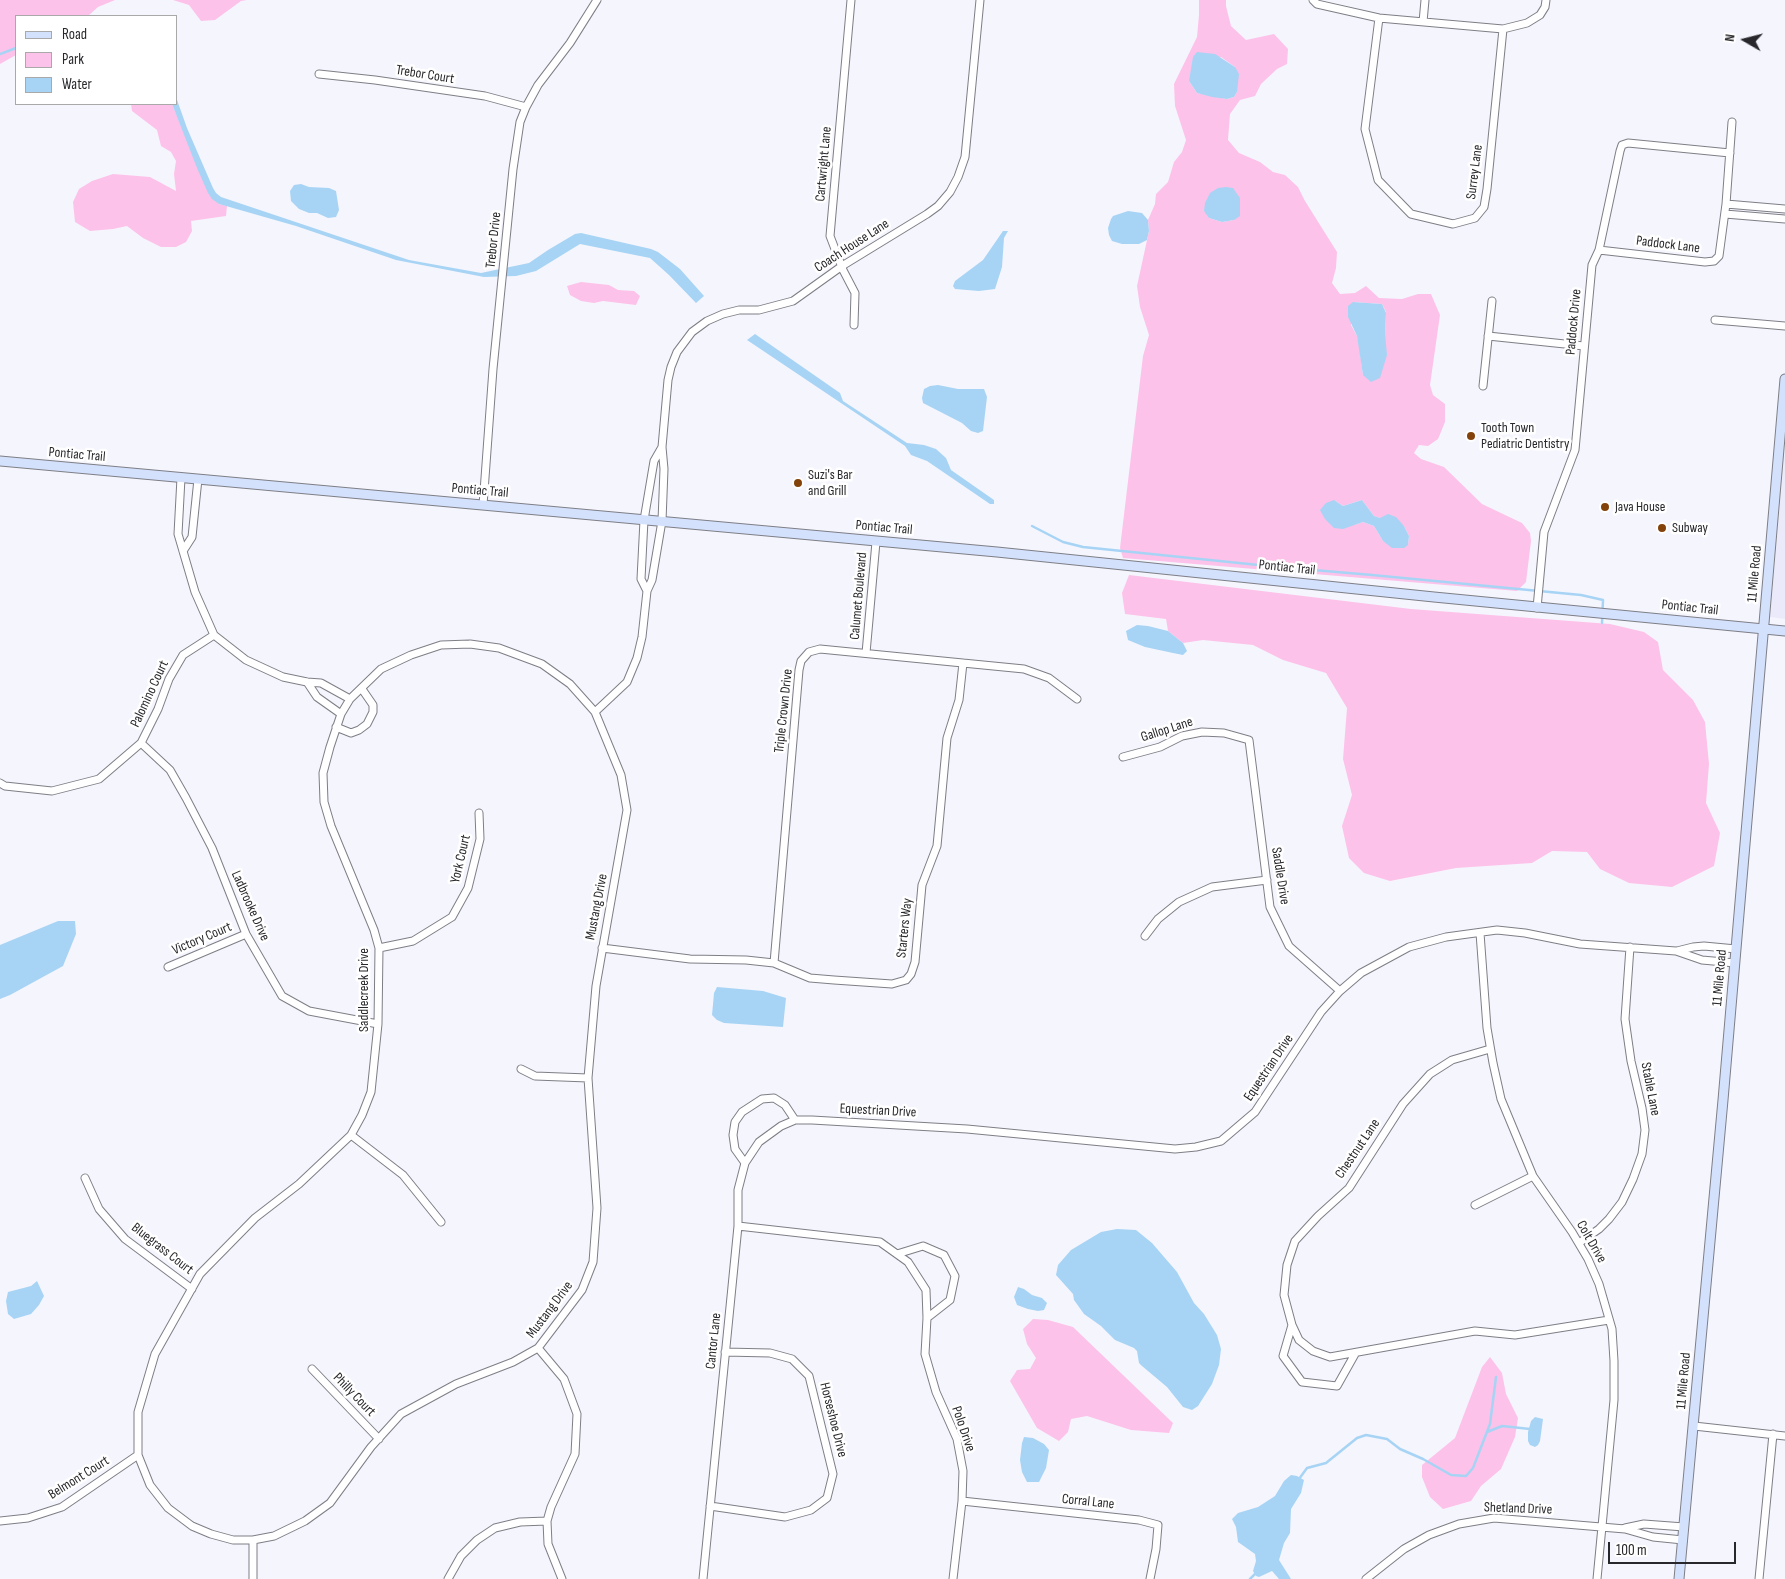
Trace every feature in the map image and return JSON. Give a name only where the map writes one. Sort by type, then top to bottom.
[{"type":"main road","name":"11 Mile Road","points":[[1679,1579],[1735,963],[1785,379]]},
{"type":"main road","name":"Pontiac Trail","points":[[0,461],[997,552],[1537,608],[1785,630]]},
{"type":"street","name":"Trebor Drive","points":[[483,505],[504,261],[520,122],[538,85],[570,43],[597,0]]},
{"type":"street","name":"Cartwright Lane","points":[[851,0],[830,236],[855,293],[854,325]]},
{"type":"street","name":"Coach House Lane","points":[[646,591],[652,580],[662,521],[664,469],[662,447],[671,367],[677,352],[692,332],[707,321],[739,310],[759,310],[793,301],[842,266],[938,206],[954,184],[964,157],[980,0]]},
{"type":"street","points":[[1313,0],[1317,4],[1379,18],[1503,29],[1527,22],[1540,15],[1545,7],[1546,0]]},
{"type":"street","points":[[1423,22],[1425,0]]},
{"type":"street","name":"Surrey Lane","points":[[1379,18],[1365,129],[1378,180],[1411,214],[1453,224],[1475,218],[1484,207],[1503,29]]},
{"type":"street","name":"Trebor Court","points":[[319,74],[485,96],[526,107]]},
{"type":"street","name":"Paddock Lane","points":[[1599,250],[1705,262],[1714,261],[1719,256],[1725,214],[1732,122]]},
{"type":"street","name":"Paddock Drive","points":[[1537,608],[1544,532],[1575,450],[1592,265],[1599,250],[1622,145],[1628,142],[1730,153]]},
{"type":"street","points":[[1726,204],[1785,209]]},
{"type":"street","points":[[1725,214],[1785,219]]},
{"type":"street","points":[[1482,386],[1492,301]]},
{"type":"street","points":[[1715,320],[1785,326]]},
{"type":"street","points":[[1488,336],[1584,346]]},
{"type":"street","name":"Coach House Lane","points":[[646,591],[641,579],[644,520],[654,461],[662,447]]},
{"type":"street","points":[[181,478],[178,534],[195,592],[214,635],[246,660],[283,677],[321,683],[350,699]]},
{"type":"street","points":[[183,552],[192,537],[198,479]]},
{"type":"street","name":"Calumet Boulevard","points":[[866,653],[876,542]]},
{"type":"street","points":[[595,712],[627,682],[637,658],[642,637],[646,591]]},
{"type":"street","name":"Palomino Court","points":[[0,783],[5,786],[52,791],[99,779],[141,742],[158,709],[169,679],[183,655],[214,635]]},
{"type":"street","name":"Mustang Drive","points":[[255,1218],[200,1274],[155,1354],[138,1412],[138,1456],[150,1485],[168,1508],[192,1526],[233,1540],[253,1540],[274,1536],[305,1522],[330,1503],[379,1439],[401,1414],[456,1384],[513,1362],[538,1348],[582,1290],[593,1262],[597,1208],[588,1078],[596,986],[627,810],[621,774],[595,712],[570,684],[542,664],[499,648],[470,644],[441,645],[411,655],[381,669],[350,699]]},
{"type":"street","name":"Triple Crown Drive","points":[[774,963],[799,670],[802,661],[809,652],[814,649],[1024,668],[1049,678],[1077,699]]},
{"type":"street","name":"Starters Way","points":[[602,948],[690,959],[746,960],[774,963],[810,978],[892,984],[906,980],[911,974],[915,962],[922,884],[937,846],[947,738],[960,700],[963,663]]},
{"type":"street","points":[[307,682],[317,697],[341,714]]},
{"type":"street","points":[[336,727],[351,733],[367,724],[373,712],[373,705],[362,689]]},
{"type":"street","name":"Saddlecreek Drive","points":[[255,1218],[299,1184],[351,1135],[362,1115],[371,1092],[378,1024],[379,948],[374,930],[330,826],[324,802],[323,773],[336,727],[350,699]]},
{"type":"street","name":"Gallop Lane","points":[[1123,757],[1160,748],[1182,736],[1202,732],[1224,734],[1249,740]]},
{"type":"street","name":"Saddle Drive","points":[[1249,740],[1270,906],[1290,946],[1340,991]]},
{"type":"street","name":"Ladbrooke Drive","points":[[141,742],[170,770],[186,798],[212,848],[246,934],[282,996],[309,1011],[378,1024]]},
{"type":"street","name":"York Court","points":[[379,948],[413,941],[452,916],[468,888],[480,839],[479,813]]},
{"type":"street","points":[[1145,936],[1158,919],[1187,898],[1212,887],[1267,880]]},
{"type":"street","name":"Equestrian Drive","points":[[795,1120],[967,1129],[1174,1149],[1196,1147],[1221,1142],[1255,1112],[1321,1012],[1340,991],[1361,973],[1409,947],[1446,937],[1497,930],[1525,933],[1580,944],[1676,951],[1702,960],[1735,963]]},
{"type":"street","name":"Colt Drive","points":[[1480,932],[1487,1028],[1501,1099],[1533,1176],[1588,1259],[1599,1284],[1609,1320],[1614,1361],[1614,1400],[1597,1579]]},
{"type":"street","name":"Victory Court","points":[[168,967],[246,934]]},
{"type":"street","name":"Equestrian Drive","points":[[1676,951],[1699,946],[1736,949]]},
{"type":"street","name":"Stable Lane","points":[[1579,1243],[1599,1229],[1622,1202],[1634,1179],[1642,1154],[1645,1130],[1625,1020],[1630,947]]},
{"type":"street","name":"Chestnut Lane","points":[[1490,1049],[1452,1060],[1430,1074],[1403,1104],[1349,1188],[1318,1216],[1295,1241],[1287,1265],[1284,1296],[1292,1325],[1299,1340],[1313,1351],[1330,1358],[1475,1332],[1515,1336],[1609,1320]]},
{"type":"street","points":[[521,1069],[535,1076],[588,1078]]},
{"type":"street","points":[[762,1098],[774,1098],[785,1105],[795,1120],[781,1126],[759,1142],[745,1163],[735,1150],[733,1135],[735,1122],[742,1112],[762,1098]]},
{"type":"street","points":[[351,1135],[403,1175],[441,1222]]},
{"type":"street","name":"Cantor Lane","points":[[702,1579],[738,1226],[738,1190],[745,1163]]},
{"type":"street","points":[[1475,1205],[1533,1176]]},
{"type":"street","name":"Bluegrass Court","points":[[86,1178],[99,1209],[126,1239],[192,1289]]},
{"type":"street","name":"Polo Drive","points":[[738,1226],[880,1242],[908,1262],[926,1290],[928,1318],[925,1354],[936,1392],[957,1439],[963,1471],[962,1501],[953,1579]]},
{"type":"street","points":[[897,1254],[923,1246],[944,1255],[955,1276],[950,1300],[928,1318]]},
{"type":"street","points":[[1292,1325],[1283,1356],[1302,1382],[1337,1386],[1355,1354]]},
{"type":"street","points":[[538,1348],[564,1379],[577,1414],[575,1454],[550,1507],[547,1521],[548,1544],[562,1579]]},
{"type":"street","name":"Horseshoe Drive","points":[[710,1506],[785,1517],[811,1510],[827,1498],[833,1474],[809,1376],[792,1359],[770,1353],[725,1352]]},
{"type":"street","name":"Philly Court","points":[[312,1369],[379,1439]]},
{"type":"street","points":[[1694,1426],[1785,1436]]},
{"type":"street","points":[[1759,1579],[1773,1434]]},
{"type":"street","name":"Belmont Court","points":[[0,1521],[28,1518],[62,1506],[138,1456]]},
{"type":"street","name":"Corral Lane","points":[[962,1501],[1139,1520],[1158,1525],[1156,1550],[1150,1579]]},
{"type":"street","name":"Shetland Drive","points":[[1366,1579],[1404,1549],[1429,1536],[1459,1524],[1494,1518],[1625,1528],[1653,1537],[1683,1540]]},
{"type":"street","points":[[448,1579],[461,1556],[477,1540],[495,1528],[520,1522],[547,1521]]},
{"type":"street","name":"Shetland Drive","points":[[1625,1528],[1644,1524],[1684,1527]]},
{"type":"street","points":[[253,1540],[253,1579]]},
{"type":"shaded area","points":[[1785,447],[1785,619],[1770,617]]},
{"type":"green space","points":[[0,0],[115,0],[98,7],[89,15],[15,15],[15,56],[0,64]]},
{"type":"green space","points":[[173,0],[247,0],[241,1],[215,20],[201,21],[189,5]]},
{"type":"green space","points":[[1199,0],[1226,0],[1231,26],[1246,40],[1274,34],[1288,49],[1287,64],[1277,69],[1261,84],[1255,96],[1240,100],[1230,114],[1228,140],[1239,153],[1260,162],[1273,172],[1285,175],[1298,187],[1337,252],[1336,268],[1332,283],[1340,294],[1355,293],[1366,286],[1379,298],[1402,299],[1418,294],[1431,294],[1440,315],[1430,385],[1433,395],[1445,404],[1445,422],[1438,439],[1428,446],[1419,445],[1414,453],[1421,459],[1444,467],[1482,504],[1522,523],[1530,533],[1531,541],[1526,582],[1517,591],[1123,558],[1120,548],[1143,356],[1149,335],[1140,307],[1137,286],[1149,231],[1148,220],[1155,204],[1156,194],[1168,182],[1174,162],[1182,152],[1186,140],[1175,106],[1174,84],[1197,37]],"holes":[[[1221,57],[1235,67],[1237,92],[1234,97],[1227,99],[1197,93],[1189,81]],[[1240,198],[1240,204],[1234,220],[1222,222],[1209,218]],[[1353,302],[1382,304],[1386,312],[1385,334],[1363,375],[1359,344],[1351,325]],[[1334,500],[1343,506],[1362,500],[1374,516],[1404,526],[1409,536],[1408,545],[1383,541],[1374,526],[1363,522],[1354,525]]]},
{"type":"green space","points":[[131,105],[172,105],[202,177],[219,204],[227,206],[226,216],[191,221],[192,231],[186,242],[176,247],[161,247],[143,238],[127,226],[90,231],[75,222],[73,202],[79,189],[92,181],[113,174],[150,177],[176,191],[174,174],[176,161],[171,152],[161,146],[157,130],[132,111]]},
{"type":"green space","points":[[581,282],[609,285],[618,290],[634,291],[640,296],[636,305],[603,301],[594,303],[581,301],[570,295],[567,286]]},
{"type":"green space","points":[[1129,575],[1411,609],[1610,624],[1644,632],[1658,642],[1663,670],[1693,700],[1705,722],[1709,764],[1706,803],[1720,833],[1714,866],[1672,887],[1629,883],[1600,869],[1587,852],[1552,851],[1532,863],[1456,868],[1390,881],[1364,873],[1349,858],[1342,826],[1352,795],[1343,759],[1347,708],[1326,673],[1283,660],[1253,645],[1203,640],[1183,643],[1168,631],[1166,619],[1125,614],[1122,593]]},
{"type":"green space","points":[[1033,1319],[1048,1320],[1073,1327],[1173,1423],[1169,1433],[1131,1430],[1087,1416],[1071,1419],[1068,1432],[1059,1441],[1037,1428],[1010,1381],[1017,1370],[1030,1369],[1036,1358],[1027,1344],[1023,1329]]},
{"type":"green space","points":[[1490,1357],[1502,1373],[1506,1394],[1518,1418],[1515,1437],[1501,1469],[1481,1486],[1471,1501],[1443,1509],[1430,1497],[1422,1477],[1422,1465],[1455,1438],[1482,1367]]},
{"type":"water","points":[[1197,52],[1215,54],[1235,67],[1239,74],[1237,92],[1234,97],[1227,99],[1197,93],[1189,81],[1193,57]]},
{"type":"water","points":[[178,103],[213,188],[221,197],[409,260],[481,273],[529,263],[575,234],[581,233],[658,252],[680,269],[704,296],[696,303],[650,258],[580,244],[536,271],[516,276],[484,277],[396,260],[296,226],[219,204],[208,193],[172,105],[178,105]]},
{"type":"water","points":[[301,184],[309,187],[329,188],[336,191],[339,210],[336,217],[328,218],[317,213],[309,213],[299,209],[291,201],[290,191],[294,185]]},
{"type":"water","points":[[1218,188],[1233,188],[1240,198],[1240,216],[1234,220],[1222,222],[1209,218],[1204,211],[1205,203],[1210,193]]},
{"type":"water","points":[[1128,211],[1142,213],[1148,220],[1149,231],[1147,240],[1139,244],[1122,244],[1112,241],[1109,235],[1108,228],[1113,216]]},
{"type":"water","points":[[1003,231],[1008,231],[1004,238],[1002,267],[995,289],[979,291],[955,289],[953,286],[955,281],[983,260]]},
{"type":"water","points":[[1353,302],[1382,304],[1386,313],[1387,355],[1380,378],[1371,382],[1363,375],[1357,336],[1348,317],[1348,306]]},
{"type":"water","points":[[755,334],[840,393],[843,401],[907,443],[936,449],[946,458],[951,470],[994,500],[994,504],[990,504],[927,461],[911,455],[905,446],[747,340]]},
{"type":"water","points":[[938,385],[958,389],[984,389],[987,397],[983,431],[978,433],[971,431],[962,423],[923,403],[924,389]]},
{"type":"water","points":[[1334,500],[1343,506],[1362,500],[1374,516],[1380,518],[1388,514],[1396,517],[1404,526],[1409,536],[1408,545],[1404,548],[1392,548],[1383,541],[1374,526],[1363,522],[1343,529],[1334,528],[1325,519],[1320,510],[1326,503]]},
{"type":"water","points":[[1137,625],[1168,631],[1183,643],[1187,651],[1183,655],[1145,647],[1128,640],[1126,631]]},
{"type":"water","points":[[58,921],[75,921],[76,934],[63,966],[0,999],[0,945]]},
{"type":"water","points":[[717,987],[763,991],[786,998],[783,1027],[724,1023],[717,1020],[712,1015],[714,993]]},
{"type":"water","points":[[1117,1229],[1136,1230],[1152,1243],[1177,1272],[1194,1303],[1204,1314],[1217,1335],[1221,1349],[1219,1365],[1212,1384],[1198,1406],[1192,1410],[1183,1407],[1167,1387],[1139,1363],[1137,1351],[1134,1348],[1115,1340],[1101,1326],[1084,1314],[1074,1300],[1073,1294],[1056,1275],[1058,1265],[1071,1250],[1101,1232]]},
{"type":"water","points":[[37,1281],[44,1296],[39,1305],[31,1314],[14,1319],[8,1314],[6,1301],[8,1292],[31,1286]]},
{"type":"water","points":[[1018,1287],[1042,1298],[1047,1303],[1044,1310],[1038,1311],[1017,1305],[1014,1297]]},
{"type":"water","points":[[1535,1417],[1543,1419],[1540,1441],[1535,1447],[1530,1445],[1528,1441],[1528,1432],[1531,1421]]},
{"type":"water","points":[[1024,1437],[1033,1438],[1044,1444],[1049,1450],[1046,1468],[1039,1482],[1027,1482],[1022,1472],[1020,1460]]},
{"type":"water","points":[[1291,1475],[1304,1480],[1301,1493],[1291,1509],[1290,1533],[1284,1543],[1279,1560],[1291,1579],[1279,1579],[1272,1571],[1259,1577],[1253,1571],[1256,1561],[1255,1554],[1238,1542],[1236,1527],[1232,1519],[1238,1513],[1258,1507],[1275,1496],[1284,1481]]},
{"type":"waterway","points":[[0,54],[15,48]]},
{"type":"waterway","points":[[1032,526],[1063,542],[1083,547],[1581,595],[1603,600],[1602,623]]},
{"type":"waterway","points":[[1299,1479],[1307,1468],[1326,1463],[1357,1438],[1366,1435],[1387,1439],[1400,1449],[1423,1459],[1451,1475],[1466,1476],[1473,1468],[1490,1424],[1496,1377]]},
{"type":"waterway","points":[[1487,1432],[1502,1426],[1530,1429]]},
{"type":"waterway","points":[[1250,1579],[1256,1573]]},
{"type":"place","name":"Tooth Town Pediatric Dentistry","points":[[1471,436]]},
{"type":"place","name":"Suzi's Bar and Grill","points":[[798,483]]},
{"type":"place","name":"Java House","points":[[1605,507]]},
{"type":"place","name":"Subway","points":[[1662,528]]}]
